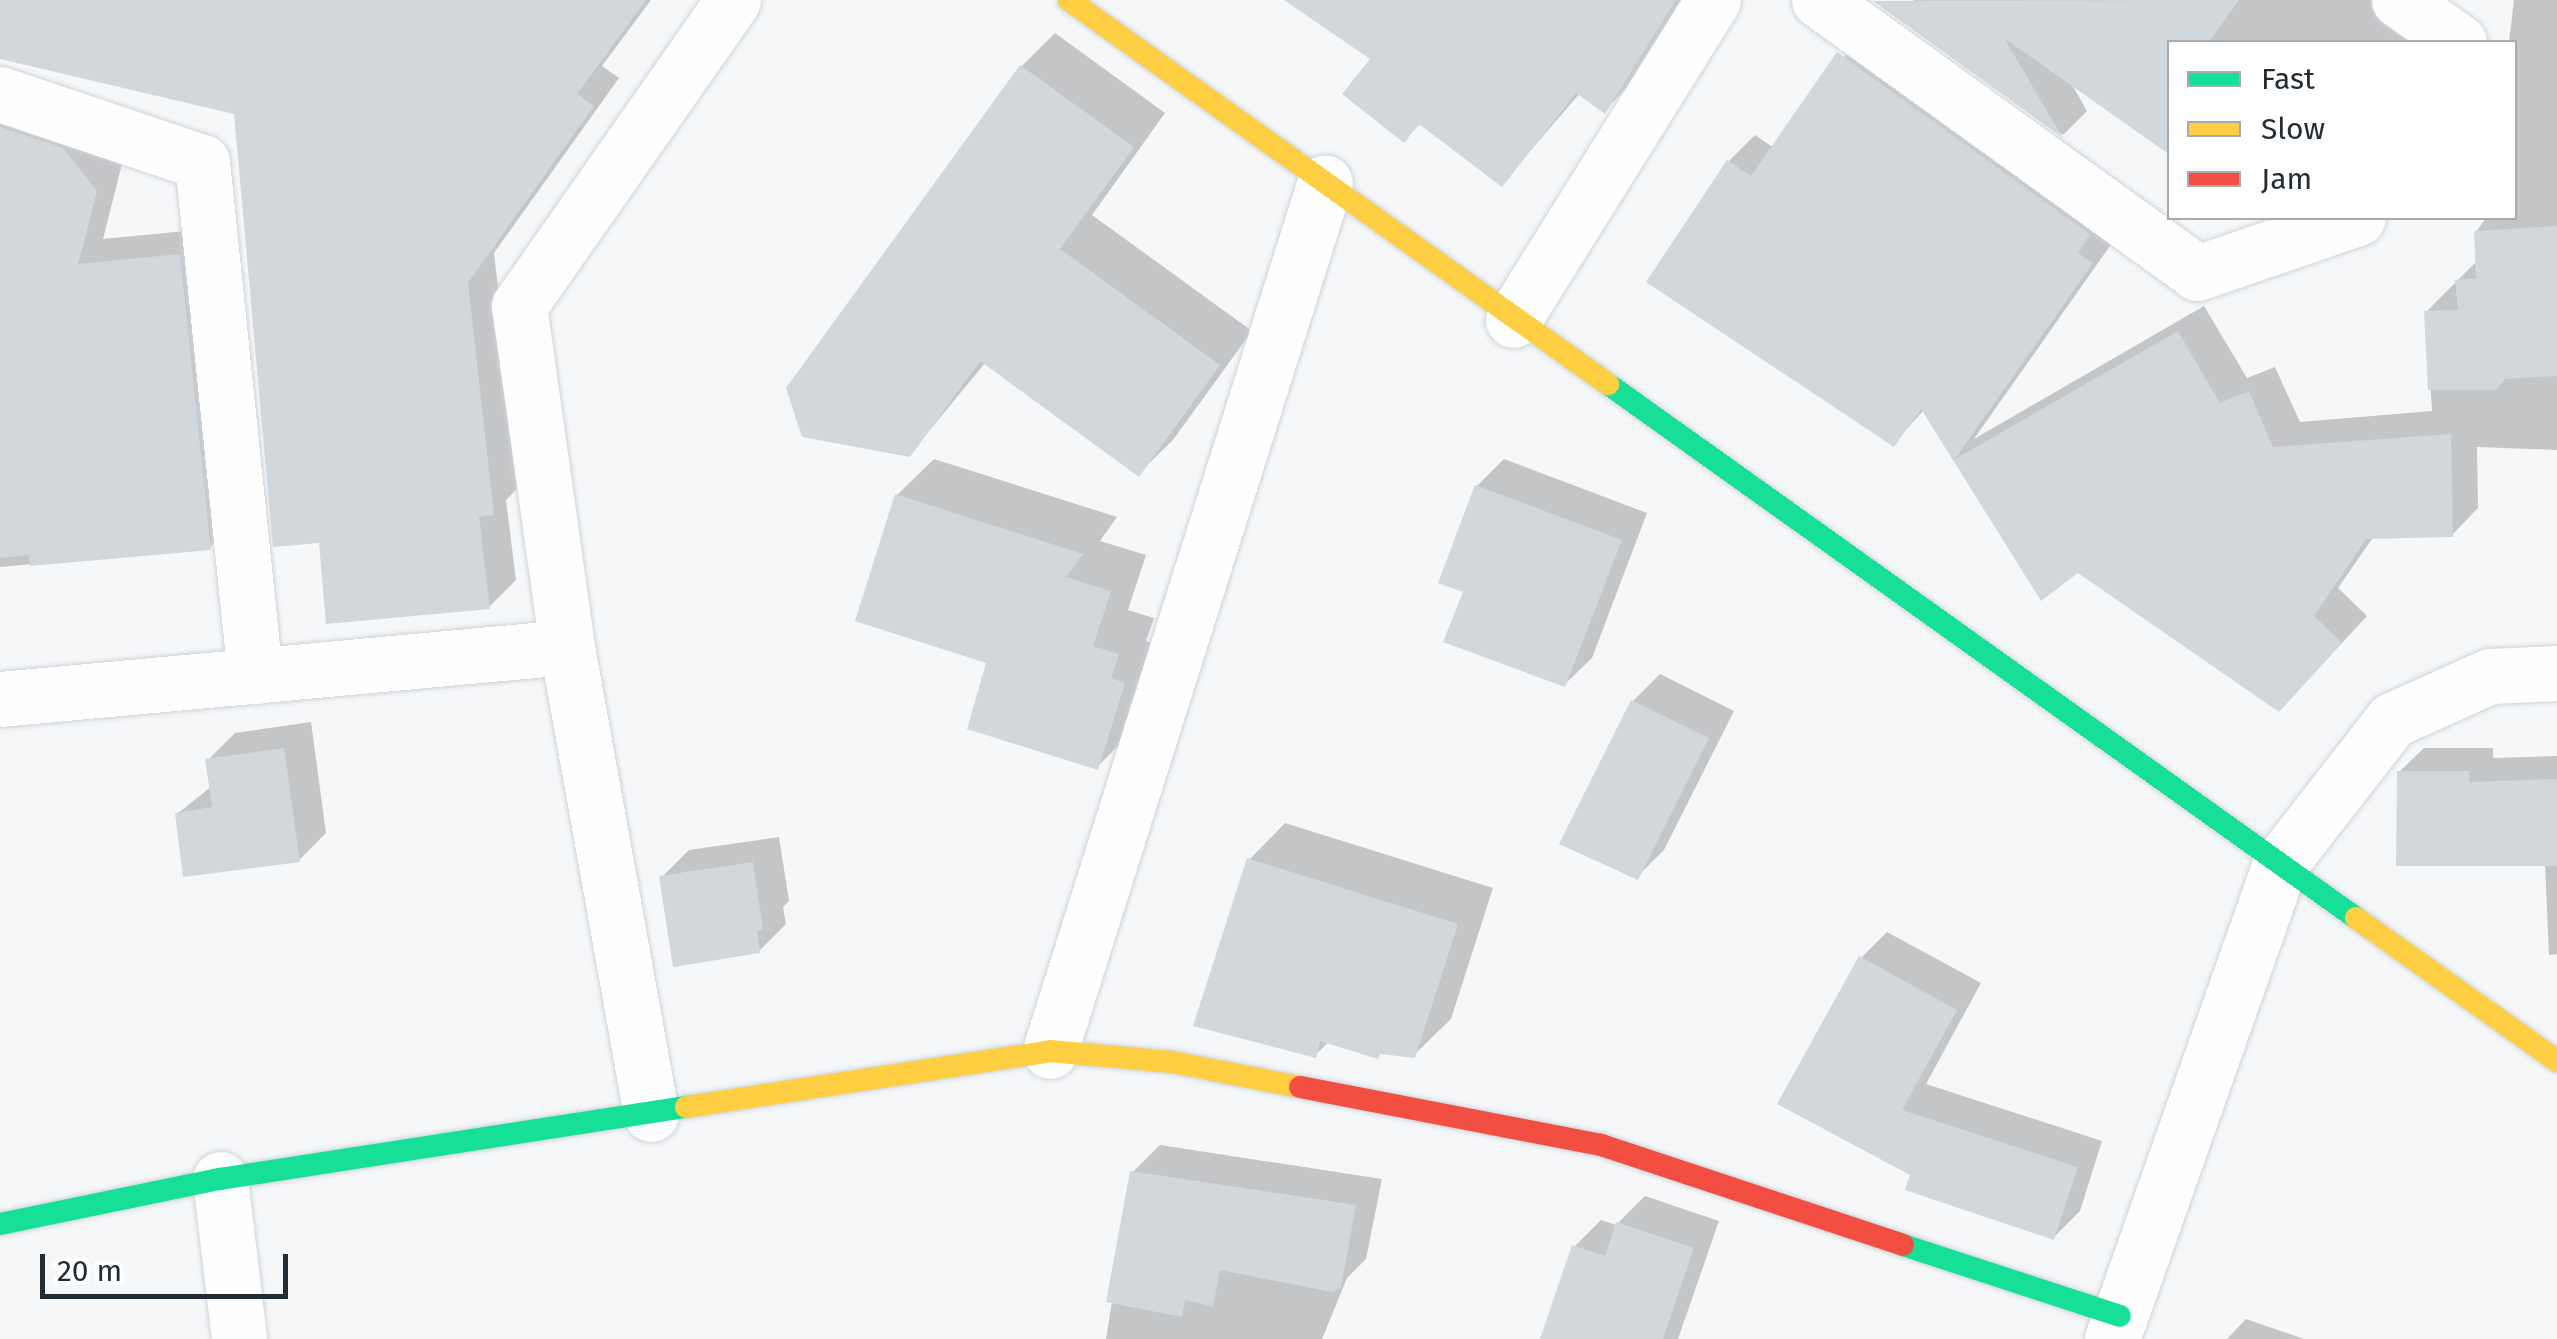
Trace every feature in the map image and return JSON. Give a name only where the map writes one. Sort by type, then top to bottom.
[{"type":"street","points":[[652,1114],[567,648],[519,306],[733,0]]},
{"type":"street","points":[[1069,0],[2557,1061]]},
{"type":"street","points":[[1513,320],[1713,0]]},
{"type":"street","points":[[1819,0],[2197,273],[2352,220]]},
{"type":"street","points":[[2399,0],[2456,40]]},
{"type":"street","points":[[2459,40],[2464,0]]},
{"type":"street","points":[[0,94],[202,162],[255,676]]},
{"type":"street","points":[[1050,1051],[1325,182]]},
{"type":"street","points":[[0,699],[567,648]]},
{"type":"street","points":[[0,1224],[220,1179],[1050,1051],[1172,1062],[1602,1145],[2116,1327],[2280,864],[2392,720],[2490,676],[2557,673]]},
{"type":"street","points":[[220,1179],[239,1339]]},
{"type":"building","points":[[0,0],[646,0],[577,94],[594,106],[468,283],[494,515],[479,517],[490,609],[326,624],[319,543],[273,547],[234,114],[0,59]]},
{"type":"building","points":[[1284,0],[1676,0],[1605,114],[1576,93],[1502,187],[1419,124],[1404,143],[1342,94],[1370,59]]},
{"type":"building","points":[[2239,0],[2210,40],[2167,40],[2167,153],[2004,38],[2063,138],[1873,1]]},
{"type":"building","points":[[1837,52],[2090,234],[2078,253],[2093,263],[1955,459],[2178,331],[2220,403],[2249,391],[2273,447],[2451,434],[2453,537],[2366,539],[2314,616],[2342,643],[2279,712],[2078,573],[2041,601],[1921,409],[1894,447],[1646,282],[1727,160],[1751,176]]},
{"type":"building","points":[[1020,65],[1134,147],[1060,249],[1220,365],[1139,477],[980,361],[910,457],[802,437],[786,388]]},
{"type":"building","points":[[0,127],[63,148],[97,191],[78,264],[180,254],[211,550],[30,566],[29,555],[0,558]]},
{"type":"building","points":[[2557,226],[2557,376],[2505,379],[2496,390],[2428,390],[2424,311],[2458,310],[2455,280],[2476,278],[2474,231]]},
{"type":"building","points":[[1475,485],[1622,540],[1565,687],[1443,642],[1463,592],[1438,583]]},
{"type":"building","points":[[895,494],[1083,554],[1066,577],[1111,591],[1093,646],[1119,654],[1111,678],[1125,683],[1098,770],[967,729],[986,663],[855,621]]},
{"type":"building","points":[[1631,700],[1709,738],[1638,880],[1559,844]]},
{"type":"building","points":[[284,748],[300,862],[183,877],[175,813],[212,807],[205,759]]},
{"type":"building","points":[[2397,771],[2469,771],[2469,782],[2557,779],[2557,866],[2396,866]]},
{"type":"building","points":[[1247,858],[1458,924],[1415,1058],[1380,1054],[1378,1059],[1320,1041],[1316,1058],[1193,1026]]},
{"type":"building","points":[[753,862],[763,930],[757,931],[760,953],[673,967],[659,876]]},
{"type":"building","points":[[1859,956],[1957,1010],[1902,1110],[2078,1167],[2054,1240],[1905,1190],[1910,1175],[1777,1104]]},
{"type":"building","points":[[1130,1171],[1356,1205],[1341,1288],[1332,1292],[1220,1270],[1213,1307],[1185,1300],[1182,1317],[1106,1302]]},
{"type":"building","points":[[1616,1222],[1694,1248],[1663,1339],[1540,1339],[1572,1245],[1605,1256]]},
{"type":"traffic: fast","points":[[1608,384],[2356,918]]},
{"type":"traffic: fast","points":[[0,1224],[220,1179],[686,1107]]},
{"type":"traffic: fast","points":[[1903,1245],[2120,1316]]},
{"type":"traffic: slow","points":[[1069,0],[1608,384]]},
{"type":"traffic: slow","points":[[2356,918],[2557,1061]]},
{"type":"traffic: slow","points":[[686,1107],[1050,1051],[1172,1062],[1300,1087]]},
{"type":"traffic: jam","points":[[1300,1087],[1601,1145],[1903,1245]]}]
